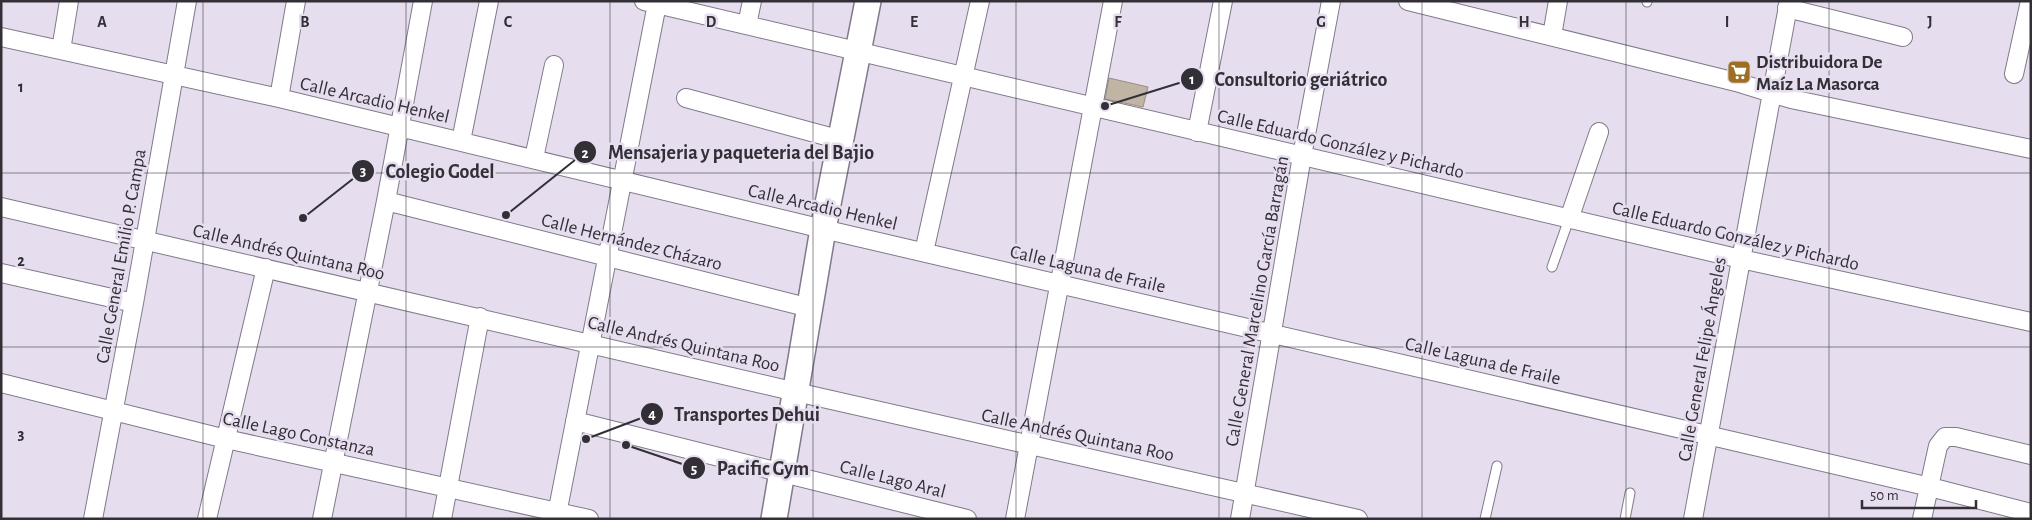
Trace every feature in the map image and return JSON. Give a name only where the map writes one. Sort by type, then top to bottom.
[{"type":"main road","points":[[774,519],[823,229],[868,1]]},
{"type":"street","points":[[61,50],[70,1]]},
{"type":"street","name":"Calle General Emilio P. Campa","points":[[93,519],[134,303],[187,1]]},
{"type":"street","name":"Calle Arcadio Henkel","points":[[279,98],[296,1]]},
{"type":"street","points":[[322,519],[386,201],[423,1]]},
{"type":"street","name":"Calle Arcadio Henkel","points":[[461,141],[489,1]]},
{"type":"street","points":[[747,25],[752,1]]},
{"type":"street","points":[[924,252],[980,1]]},
{"type":"street","points":[[1015,519],[1114,1]]},
{"type":"street","points":[[1197,132],[1223,1]]},
{"type":"street","name":"Calle General Marcelino García Barragán","points":[[1240,519],[1302,156],[1331,1]]},
{"type":"street","points":[[1408,1],[1736,82],[1812,104],[2031,149]]},
{"type":"street","points":[[1552,36],[1558,1]]},
{"type":"street","points":[[2014,74],[2030,1]]},
{"type":"street","points":[[556,515],[621,180],[650,3]]},
{"type":"street","name":"Calle Eduardo González y Pichardo","points":[[650,3],[1741,259],[2031,322]]},
{"type":"street","points":[[1788,4],[1903,37]]},
{"type":"street","name":"Calle General Felipe Ángeles","points":[[1693,519],[1788,4]]},
{"type":"street","name":"Calle Arcadio Henkel","points":[[1,37],[400,126],[924,252]]},
{"type":"street","points":[[534,158],[554,65]]},
{"type":"street","points":[[686,98],[841,140]]},
{"type":"street","points":[[1569,218],[1599,132]]},
{"type":"street","name":"Calle Hernández Cházaro","points":[[386,201],[810,308]]},
{"type":"street","name":"Calle Andrés Quintana Roo","points":[[1,207],[796,392],[1358,519]]},
{"type":"street","name":"Calle Laguna de Fraile","points":[[924,252],[1708,436],[1930,486],[2031,513]]},
{"type":"street","points":[[207,519],[266,268]]},
{"type":"street","points":[[1,273],[134,303]]},
{"type":"street","points":[[442,519],[480,317]]},
{"type":"street","name":"Calle Lago Constanza","points":[[1,383],[226,439],[448,487],[556,515],[589,519]]},
{"type":"street","name":"Calle Lago Aral","points":[[575,421],[968,519]]},
{"type":"street","points":[[1922,519],[1938,446],[1942,439],[1949,436],[1956,437],[2031,454]]},
{"type":"lane","points":[[1552,267],[1569,218]]},
{"type":"lane","points":[[1484,519],[1497,466]]},
{"type":"lane","points":[[1625,519],[1630,493]]},
{"type":"building","points":[[1109,78],[1148,87],[1143,107],[1105,99]]},
{"type":"place","name":"Distribuidora De Maíz La Masorca","points":[[1739,72]]},
{"type":"place","name":"Consultorio geriátrico","points":[[1105,106]]},
{"type":"place","name":"Mensajeria y paqueteria del Bajio","points":[[506,215]]},
{"type":"place","name":"Colegio Godel","points":[[303,218]]},
{"type":"place","name":"Transportes Dehui","points":[[586,439]]},
{"type":"place","name":"Pacific Gym","points":[[626,445]]}]
